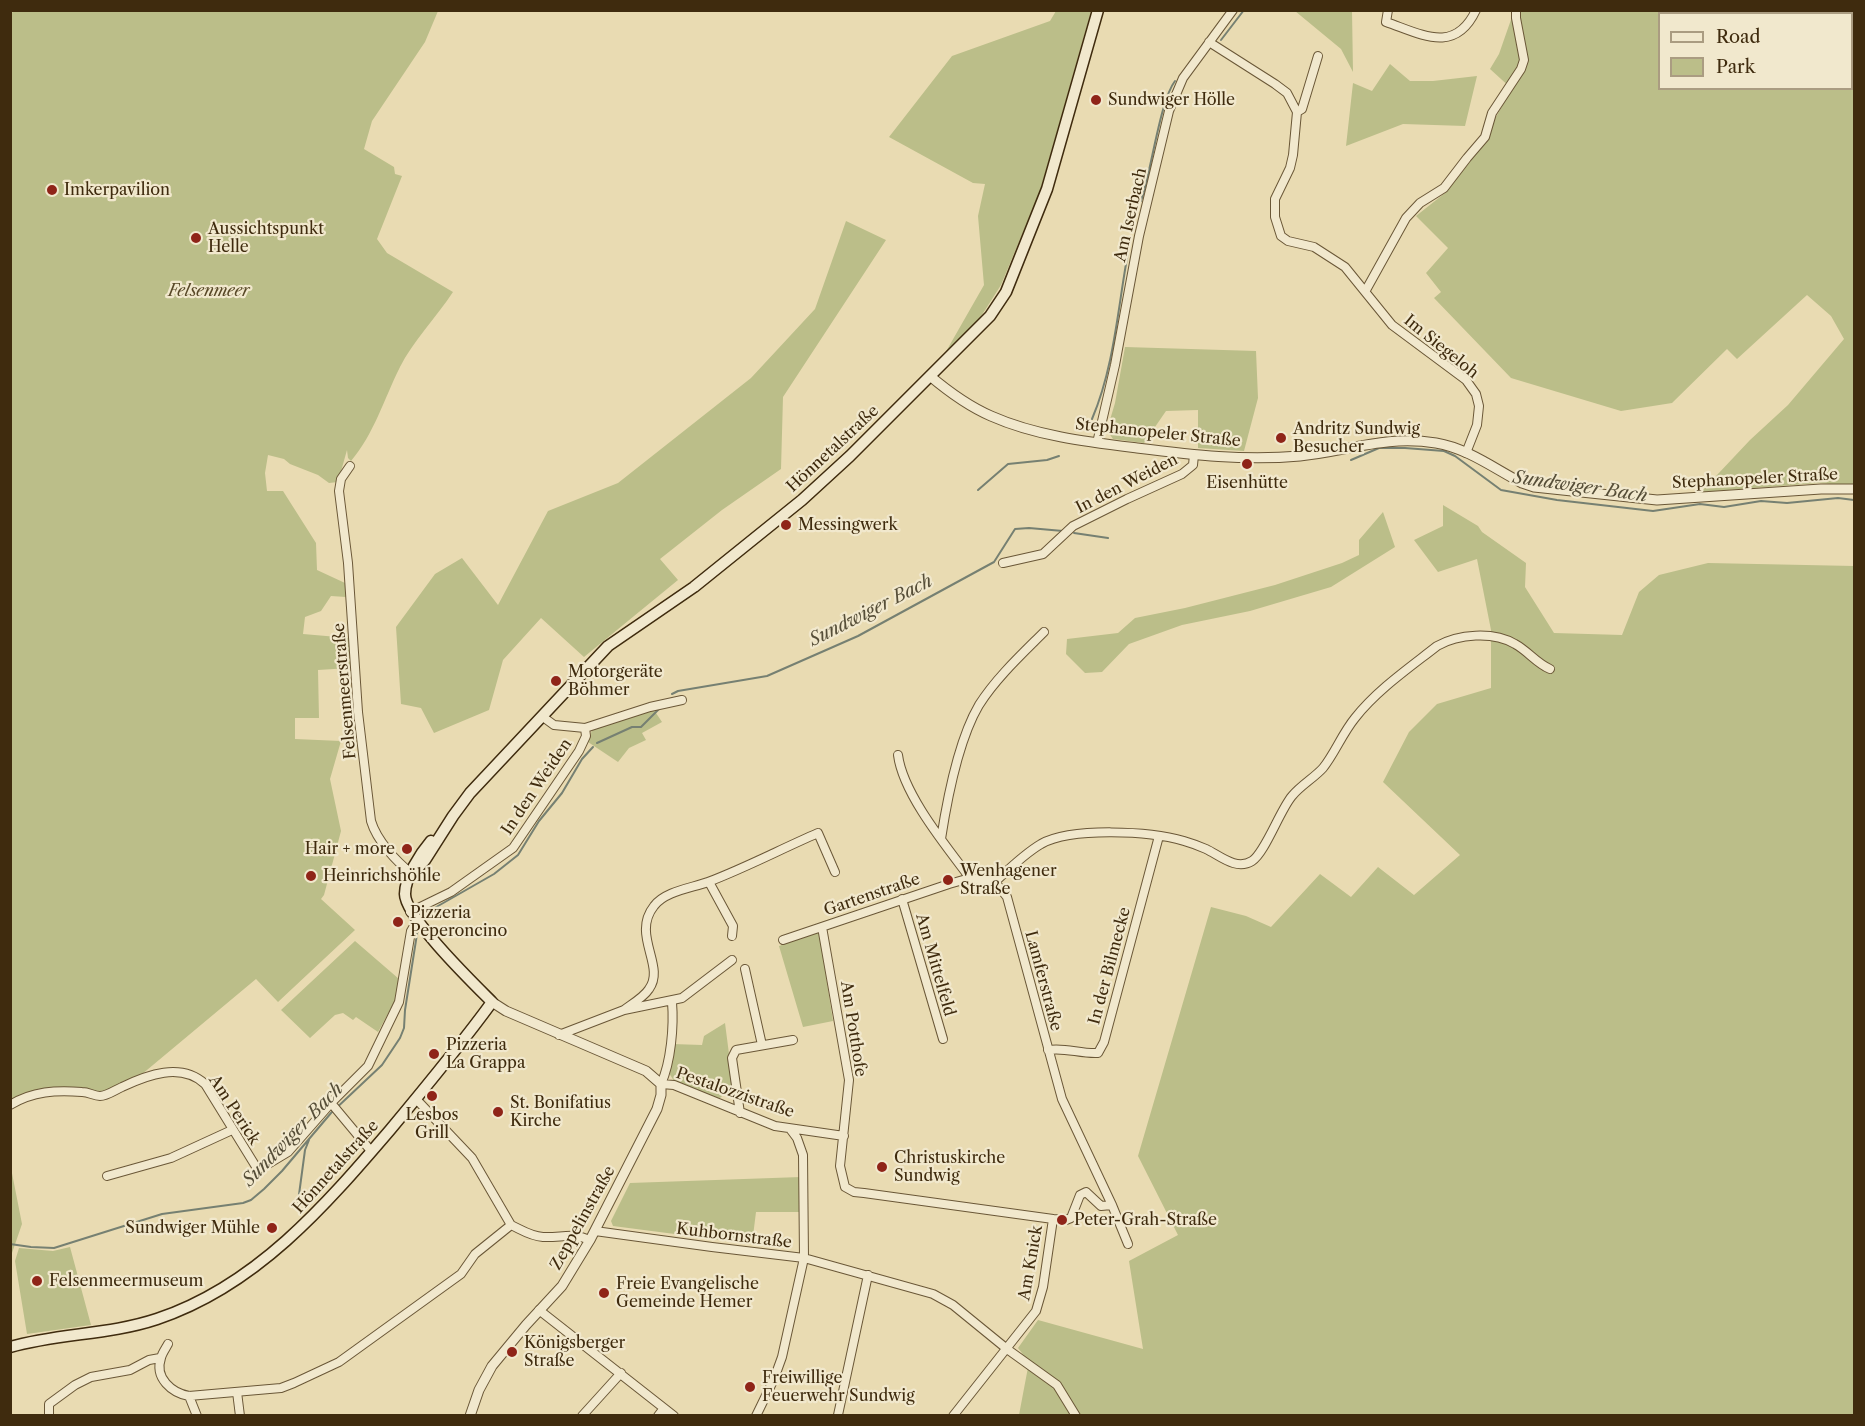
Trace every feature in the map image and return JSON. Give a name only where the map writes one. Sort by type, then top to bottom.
[{"type":"main road","name":"Hönnetalstraße","points":[[410,912],[405,893],[419,856],[470,793],[608,646],[694,587],[778,520],[850,456],[990,316],[1006,292],[1047,189],[1098,10]]},
{"type":"main road","points":[[410,912],[492,1002]]},
{"type":"main road","name":"Hönnetalstraße","points":[[10,1347],[127,1328],[158,1319],[207,1299],[236,1281],[299,1230],[416,1099],[492,1002]]},
{"type":"street","name":"Am Iserbach","points":[[1097,443],[1115,365],[1139,236],[1165,128],[1183,78],[1233,10]]},
{"type":"street","points":[[1389,10],[1386,22],[1438,39],[1455,36],[1463,30],[1476,10]]},
{"type":"street","points":[[1366,290],[1413,208],[1444,188],[1485,137],[1492,113],[1521,69],[1524,60],[1516,10]]},
{"type":"street","points":[[1209,42],[1281,88],[1293,102],[1297,112]]},
{"type":"street","name":"Im Siegeloh","points":[[1318,56],[1302,109],[1297,112],[1290,168],[1275,199],[1277,228],[1281,236],[1288,241],[1314,247],[1345,267],[1366,290],[1392,325],[1466,380],[1479,406],[1477,425],[1466,453]]},
{"type":"street","name":"Stephanopeler Straße","points":[[930,376],[953,396],[992,417],[1033,430],[1097,443],[1194,455],[1234,458],[1301,455],[1380,441],[1434,443],[1466,453],[1534,487],[1648,500],[1854,489]]},
{"type":"street","name":"In den Weiden","points":[[1003,563],[1043,554],[1073,526],[1182,474],[1193,465],[1194,455]]},
{"type":"street","name":"Felsenmeerstraße","points":[[350,466],[342,479],[339,491],[348,573],[357,702],[371,821],[378,837],[402,866],[412,874]]},
{"type":"street","points":[[941,839],[961,750],[979,706],[1002,676],[1044,632]]},
{"type":"street","points":[[898,754],[900,768],[914,796],[941,839],[970,878],[995,882],[1041,844],[1066,835],[1119,832],[1159,836],[1199,846],[1237,864],[1250,862],[1260,851],[1292,796],[1322,769],[1354,719],[1367,704],[1448,639],[1494,636],[1515,644],[1538,664],[1550,669]]},
{"type":"street","name":"In den Weiden","points":[[543,717],[554,725],[585,728],[650,706],[682,700]]},
{"type":"street","name":"In den Weiden","points":[[410,912],[451,892],[513,848],[579,751],[586,736],[585,728]]},
{"type":"street","name":"Gartenstraße","points":[[624,1010],[648,991],[655,977],[652,959],[645,940],[649,915],[654,905],[667,896],[709,882],[818,833],[835,872]]},
{"type":"street","name":"In der Bilmecke","points":[[1048,1050],[1061,1048],[1098,1053],[1104,1042],[1159,836]]},
{"type":"street","name":"Gartenstraße","points":[[783,940],[970,878]]},
{"type":"street","points":[[709,882],[733,926],[732,936]]},
{"type":"street","name":"Lamferstraße","points":[[995,882],[1007,897],[1062,1099],[1128,1244]]},
{"type":"street","name":"Am Mittelfeld","points":[[902,899],[943,1039]]},
{"type":"street","points":[[371,1151],[334,1106],[364,1071],[399,1002],[411,931],[417,921]]},
{"type":"street","name":"Am Potthofe","points":[[822,927],[849,1080],[844,1136]]},
{"type":"street","name":"Gartenstraße","points":[[559,1035],[624,1010],[672,1002],[682,998],[732,960]]},
{"type":"street","points":[[745,969],[762,1045]]},
{"type":"street","name":"Pestalozzistraße","points":[[492,1002],[506,1011],[559,1035],[646,1071],[661,1084],[674,1084],[774,1126],[844,1136]]},
{"type":"street","points":[[661,1084],[667,1071],[672,1002]]},
{"type":"street","points":[[740,1113],[732,1058],[736,1050],[793,1040]]},
{"type":"street","name":"Am Perick","points":[[10,1105],[36,1092],[81,1091],[100,1096],[155,1074],[167,1072],[198,1077],[205,1084],[258,1170],[288,1152],[334,1106]]},
{"type":"street","name":"Zeppelinstraße","points":[[471,1416],[476,1388],[539,1310],[562,1286],[596,1231],[657,1109],[661,1084]]},
{"type":"street","points":[[416,1099],[472,1158],[511,1225],[531,1235],[542,1237],[576,1235],[590,1240]]},
{"type":"street","points":[[107,1176],[171,1158],[232,1130]]},
{"type":"street","points":[[756,1416],[783,1357],[804,1258],[803,1155],[797,1138],[791,1130]]},
{"type":"street","points":[[844,1136],[841,1177],[845,1187],[854,1192],[1053,1219]]},
{"type":"street","name":"Am Knick","points":[[953,1416],[1036,1311],[1053,1219],[1071,1218],[1080,1195],[1086,1192],[1101,1206],[1112,1205]]},
{"type":"street","points":[[168,1344],[160,1358],[159,1369],[171,1390],[178,1394],[189,1396],[281,1388],[339,1362],[461,1274],[475,1254],[511,1225]]},
{"type":"street","name":"Kuhbornstraße","points":[[596,1231],[804,1258],[933,1294],[945,1300],[1057,1385],[1076,1416]]},
{"type":"street","points":[[838,1415],[868,1275]]},
{"type":"street","points":[[539,1310],[674,1416]]},
{"type":"street","points":[[49,1416],[49,1404],[75,1384],[92,1377],[130,1370],[149,1360],[160,1358]]},
{"type":"street","points":[[582,1416],[621,1373]]},
{"type":"street","points":[[237,1392],[240,1416]]},
{"type":"street","points":[[189,1396],[197,1416]]},
{"type":"street","points":[[658,1416],[664,1408]]},
{"type":"green space","name":"Felsenmeer","points":[[13,11],[438,11],[425,42],[372,121],[364,149],[394,167],[395,174],[402,176],[377,239],[387,253],[453,292],[405,358],[372,428],[351,461],[347,450],[338,482],[329,483],[318,475],[290,464],[284,459],[268,455],[265,473],[267,491],[283,491],[316,543],[317,570],[345,583],[346,597],[331,596],[321,611],[305,617],[303,634],[349,638],[350,668],[318,670],[319,718],[295,718],[295,739],[341,741],[330,779],[341,831],[321,899],[355,930],[278,1002],[256,979],[135,1080],[101,1095],[43,1091],[11,1099],[10,17]]},
{"type":"green space","points":[[1056,11],[1091,11],[1040,191],[1001,285],[980,318],[944,355],[984,285],[978,216],[985,184],[973,183],[889,137],[952,56],[1050,21]]},
{"type":"green space","points":[[1295,11],[1352,11],[1353,72],[1341,49]]},
{"type":"green space","points":[[1514,11],[1854,11],[1854,486],[1819,483],[1701,492],[1750,440],[1788,405],[1844,339],[1831,316],[1807,295],[1737,359],[1727,349],[1672,403],[1621,411],[1511,378],[1434,298],[1441,292],[1426,273],[1448,248],[1416,216],[1445,193],[1470,162],[1512,89],[1490,69],[1499,54]]},
{"type":"green space","points":[[1390,64],[1410,81],[1477,76],[1465,126],[1403,124],[1346,146],[1353,83],[1372,91]]},
{"type":"green space","points":[[846,221],[886,240],[783,397],[781,469],[722,510],[660,559],[678,580],[584,657],[541,618],[503,660],[489,710],[434,733],[421,708],[401,704],[396,627],[435,574],[462,558],[498,605],[548,511],[618,483],[751,378],[815,309]]},
{"type":"green space","points":[[1125,347],[1256,351],[1258,398],[1244,451],[1198,448],[1198,410],[1166,411],[1144,443],[1113,439],[1107,430],[1115,403]]},
{"type":"green space","points":[[1443,505],[1478,526],[1482,532],[1526,563],[1525,587],[1554,633],[1622,635],[1639,592],[1659,575],[1708,563],[1854,566],[1854,1415],[1019,1415],[1029,1362],[1018,1348],[1038,1320],[1143,1349],[1129,1261],[1178,1235],[1138,1156],[1211,907],[1246,916],[1271,927],[1320,874],[1351,897],[1378,867],[1414,895],[1460,855],[1383,782],[1409,732],[1437,704],[1491,688],[1491,630],[1477,559],[1438,572],[1414,540],[1443,526]]},
{"type":"green space","points":[[1383,512],[1395,547],[1331,587],[1250,611],[1182,625],[1129,644],[1102,672],[1085,673],[1066,654],[1067,639],[1118,633],[1135,618],[1275,585],[1342,563],[1359,555],[1359,540]]},
{"type":"green space","points":[[654,710],[662,722],[642,733],[646,740],[629,748],[618,762],[588,742],[592,730]]},
{"type":"green space","points":[[819,931],[833,1021],[803,1027],[779,946]]},
{"type":"green space","points":[[355,941],[399,979],[395,1001],[378,1032],[356,1017],[353,1020],[343,1013],[335,1015],[310,1038],[281,1010]]},
{"type":"green space","points":[[725,1023],[733,1085],[718,1100],[674,1081],[669,1073],[672,1044],[702,1045],[704,1036]]},
{"type":"green space","points":[[10,1163],[22,1224],[12,1253],[10,1253]]},
{"type":"green space","points":[[801,1177],[800,1212],[756,1212],[752,1244],[613,1226],[611,1221],[630,1183]]},
{"type":"green space","points":[[70,1247],[91,1325],[27,1334],[15,1261],[19,1248],[53,1251]]},
{"type":"waterway","points":[[1221,40],[1244,10]]},
{"type":"waterway","points":[[1141,201],[1160,120],[1175,81]]},
{"type":"waterway","points":[[1092,419],[1111,356],[1129,247]]},
{"type":"waterway","name":"Sundwiger Bach","points":[[1351,460],[1379,448],[1444,451],[1455,456],[1501,490],[1557,500],[1653,511],[1700,504],[1724,507],[1761,501],[1787,503],[1838,498],[1854,500]]},
{"type":"waterway","name":"Sundwiger Bach","points":[[978,490],[1008,464],[1047,460],[1059,456]]},
{"type":"waterway","name":"Sundwiger Bach","points":[[672,694],[678,691],[767,676],[858,636],[994,562],[1015,529],[1063,531]]},
{"type":"waterway","name":"Sundwiger Bach","points":[[1074,533],[1108,538]]},
{"type":"waterway","name":"Sundwiger Bach","points":[[597,743],[632,727],[641,727],[661,707]]},
{"type":"waterway","name":"Sundwiger Bach","points":[[425,918],[431,910],[494,874],[518,855],[539,821],[562,793],[582,759],[593,747]]},
{"type":"waterway","name":"Sundwiger Bach","points":[[10,1244],[54,1248],[162,1214],[251,1200],[282,1171],[331,1113],[382,1065],[400,1038],[404,1028],[417,934]]},
{"type":"waterway","points":[[298,1202],[305,1150],[309,1140]]},
{"type":"place","name":"Sundwiger Hölle","points":[[1096,100]]},
{"type":"place","name":"Imkerpavilion","points":[[52,190]]},
{"type":"place","name":"Aussichtspunkt Helle","points":[[196,238]]},
{"type":"place","name":"Andritz Sundwig Besucher","points":[[1281,438]]},
{"type":"place","name":"Eisenhütte","points":[[1247,464]]},
{"type":"place","name":"Messingwerk","points":[[786,525]]},
{"type":"place","name":"Motorgeräte Böhmer","points":[[556,681]]},
{"type":"place","name":"Hair + more","points":[[407,849]]},
{"type":"place","name":"Heinrichshöhle","points":[[311,876]]},
{"type":"place","name":"Wenhagener Straße","points":[[948,880]]},
{"type":"place","name":"Pizzeria Peperoncino","points":[[398,922]]},
{"type":"place","name":"Pizzeria La Grappa","points":[[434,1054]]},
{"type":"place","name":"Lesbos Grill","points":[[432,1096]]},
{"type":"place","name":"St. Bonifatius Kirche","points":[[498,1112]]},
{"type":"place","name":"Christuskirche Sundwig","points":[[882,1167]]},
{"type":"place","name":"Peter-Grah-Straße","points":[[1062,1220]]},
{"type":"place","name":"Sundwiger Mühle","points":[[272,1228]]},
{"type":"place","name":"Felsenmeermuseum","points":[[37,1281]]},
{"type":"place","name":"Freie Evangelische Gemeinde Hemer","points":[[604,1293]]},
{"type":"place","name":"Königsberger Straße","points":[[512,1352]]},
{"type":"place","name":"Freiwillige Feuerwehr Sundwig","points":[[750,1387]]}]
